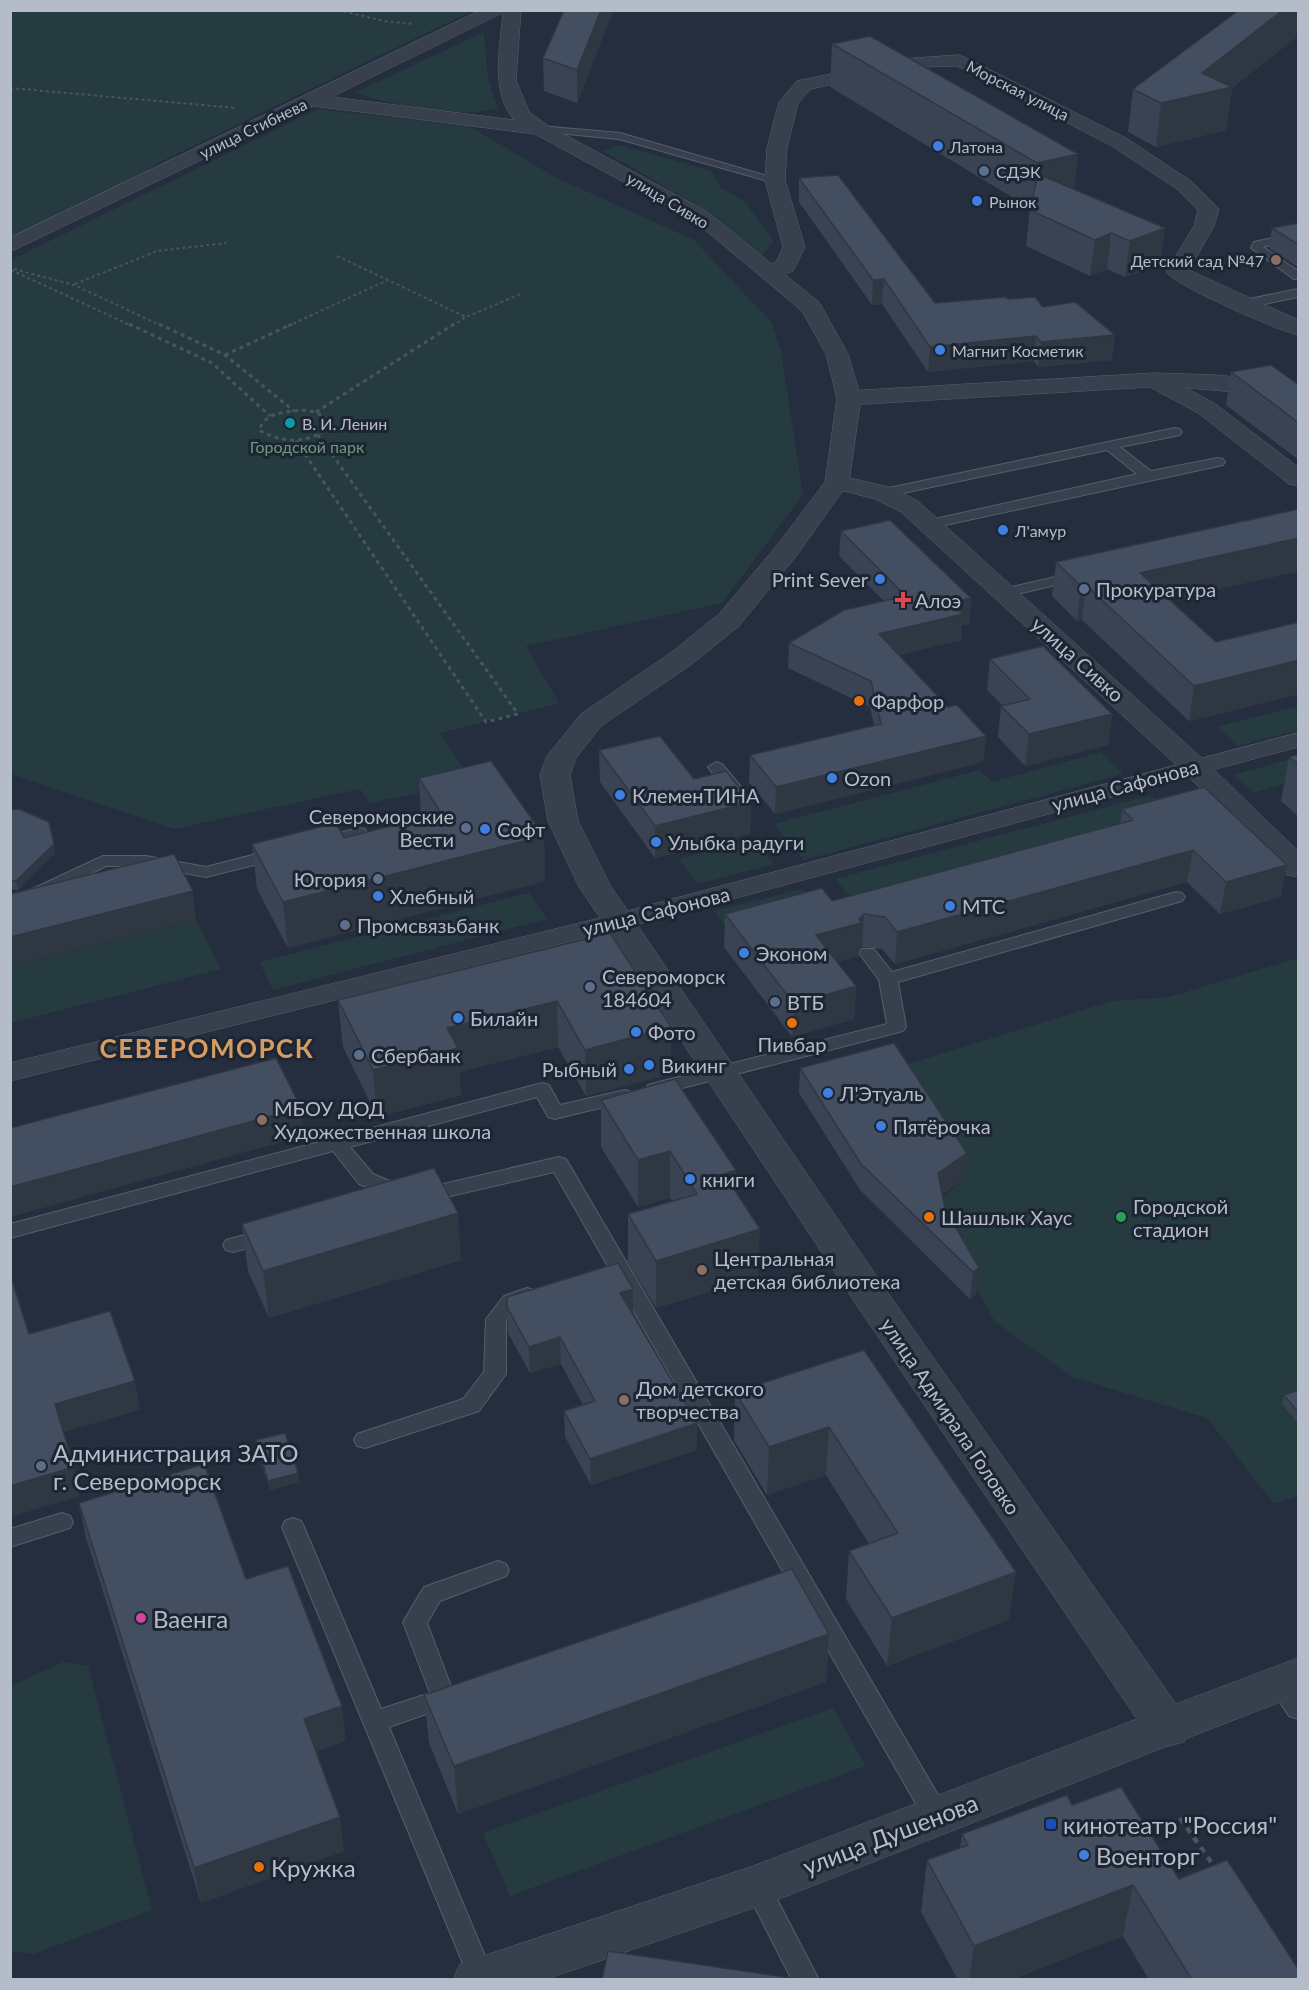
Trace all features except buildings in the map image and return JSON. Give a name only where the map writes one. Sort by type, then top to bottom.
[{"type":"street","name":"улица Сгибнева","points":[[10,246],[496,10]]},
{"type":"street","name":"улица Сивко","points":[[512,10],[507,80],[520,115],[540,129],[699,215],[811,307],[837,354],[849,398],[837,482],[788,549],[729,620],[681,658],[591,720],[562,756],[555,775],[562,822],[594,885],[618,921]]},
{"type":"street","name":"Морская улица","points":[[770,272],[785,266],[794,247],[775,180],[777,148],[789,102],[804,85],[938,60],[960,61],[1119,142],[1184,185],[1209,209],[1204,226],[1177,272],[1299,328]]},
{"type":"street","points":[[310,100],[540,129]]},
{"type":"street","points":[[849,398],[1154,380],[1215,382],[1299,390]]},
{"type":"street","points":[[1154,380],[1206,408],[1299,479]]},
{"type":"street","name":"улица Сивко","points":[[837,482],[884,493],[910,507],[931,524],[1194,766],[1299,868]]},
{"type":"street","name":"улица Сафонова","points":[[10,1072],[618,921],[1194,766],[1299,740]]},
{"type":"street","name":"улица Адмирала Головко","points":[[618,921],[874,1304],[1167,1728]]},
{"type":"street","name":"улица Душенова","points":[[479,1979],[758,1886],[936,1815],[1167,1728],[1292,1690]]},
{"type":"lane","points":[[540,129],[620,136],[775,180]]},
{"type":"lane","points":[[1299,234],[1265,241],[1257,248],[1299,276]]},
{"type":"lane","points":[[1245,304],[1299,293]]},
{"type":"lane","points":[[884,493],[1175,432]]},
{"type":"lane","points":[[1110,446],[1148,476]]},
{"type":"lane","points":[[931,524],[1218,462]]},
{"type":"lane","points":[[1005,592],[1095,572]]},
{"type":"lane","points":[[716,767],[742,798]]},
{"type":"lane","points":[[10,900],[33,894],[103,861],[146,861],[206,872],[359,833]]},
{"type":"lane","points":[[888,979],[1176,897]]},
{"type":"lane","points":[[10,1231],[542,1089],[555,1113],[897,1027],[888,979],[868,953]]},
{"type":"lane","points":[[337,1144],[366,1179],[412,1198]]},
{"type":"lane","points":[[378,1207],[559,1164],[786,1580],[936,1815]]},
{"type":"lane","points":[[233,1245],[289,1231]]},
{"type":"lane","points":[[596,1273],[617,1267]]},
{"type":"lane","points":[[365,1440],[471,1405],[495,1374],[496,1319],[511,1300],[543,1290]]},
{"type":"lane","points":[[10,1538],[62,1522]]},
{"type":"lane","points":[[293,1527],[376,1721],[479,1979]]},
{"type":"lane","points":[[376,1721],[455,1694],[415,1622],[432,1594],[498,1570]]},
{"type":"lane","points":[[758,1886],[806,1980]]},
{"type":"path","points":[[338,10],[384,21],[419,24]]},
{"type":"path","points":[[10,88],[241,109]]},
{"type":"path","points":[[74,285],[157,251],[226,243]]},
{"type":"path","points":[[337,256],[466,317]]},
{"type":"path","points":[[10,268],[74,285],[225,355],[294,411]]},
{"type":"path","points":[[10,268],[212,363],[270,416]]},
{"type":"path","points":[[225,355],[388,280]]},
{"type":"path","points":[[316,412],[466,317],[523,293]]},
{"type":"path","points":[[302,410],[316,412],[327,419],[326,430],[318,435],[296,441],[272,439],[259,430],[263,420],[270,416],[302,410]]},
{"type":"path","points":[[296,441],[486,722],[518,714],[318,435]]},
{"type":"path","points":[[1180,1818],[1219,1875]]},
{"type":"green space","points":[[11,11],[472,11],[156,164],[127,183],[11,239]]},
{"type":"green space","points":[[484,32],[488,79],[498,108],[480,112],[431,109],[397,104],[356,92]]},
{"type":"green space","name":"Городской парк","points":[[318,109],[471,127],[555,177],[694,240],[772,323],[781,351],[803,495],[722,603],[526,646],[559,703],[439,733],[473,781],[370,803],[360,789],[174,829],[11,774],[11,260]]},
{"type":"green space","points":[[620,145],[712,171],[721,188],[745,202],[774,241],[761,256],[706,210],[603,151]]},
{"type":"green space","points":[[1298,706],[1298,730],[1238,746],[1217,727]]},
{"type":"green space","points":[[1101,752],[1123,774],[804,860],[774,824],[980,770],[992,782]]},
{"type":"green space","points":[[1298,757],[1298,780],[1253,793],[1233,775]]},
{"type":"green space","points":[[1151,795],[1176,820],[858,906],[835,879]]},
{"type":"green space","points":[[754,839],[774,864],[698,884],[679,859]]},
{"type":"green space","points":[[802,889],[817,909],[728,930],[714,911]]},
{"type":"green space","points":[[529,893],[547,919],[273,990],[259,962]]},
{"type":"green space","points":[[196,920],[221,969],[11,1023],[11,967]]},
{"type":"green space","name":"Городской стадион","points":[[1298,958],[1298,1496],[1274,1504],[1207,1418],[1072,1377],[995,1322],[947,1236],[942,1198],[965,1179],[892,1069],[1112,1001],[1169,997]]},
{"type":"green space","points":[[63,1662],[88,1666],[152,1910],[33,1954],[11,1951],[11,1686]]},
{"type":"green space","points":[[833,1708],[866,1766],[510,1896],[483,1833]]},
{"type":"place","name":"Латона","points":[[938,146]]},
{"type":"place","name":"СДЭК","points":[[984,171]]},
{"type":"place","name":"Рынок","points":[[977,201]]},
{"type":"place","name":"Детский сад №47","points":[[1276,260]]},
{"type":"place","name":"Магнит Косметик","points":[[940,350]]},
{"type":"place","name":"В. И. Ленин","points":[[290,423]]},
{"type":"place","name":"Л'амур","points":[[1003,530]]},
{"type":"place","name":"Print Sever","points":[[880,579]]},
{"type":"place","name":"Прокуратура","points":[[1084,589]]},
{"type":"place","name":"Алоэ","points":[[903,600]]},
{"type":"place","name":"Фарфор","points":[[859,701]]},
{"type":"place","name":"Ozon","points":[[832,778]]},
{"type":"place","name":"КлеменТИНА","points":[[620,795]]},
{"type":"place","name":"Североморские Вести","points":[[466,828]]},
{"type":"place","name":"Софт","points":[[485,829]]},
{"type":"place","name":"Улыбка радуги","points":[[656,842]]},
{"type":"place","name":"Югория","points":[[378,879]]},
{"type":"place","name":"Хлебный","points":[[378,896]]},
{"type":"place","name":"МТС","points":[[950,906]]},
{"type":"place","name":"Промсвязьбанк","points":[[345,925]]},
{"type":"place","name":"Эконом","points":[[744,953]]},
{"type":"place","name":"Североморск 184604","points":[[590,987]]},
{"type":"place","name":"ВТБ","points":[[775,1002]]},
{"type":"place","name":"Билайн","points":[[458,1018]]},
{"type":"place","name":"Пивбар","points":[[792,1023]]},
{"type":"place","name":"Фото","points":[[636,1032]]},
{"type":"place","name":"Сбербанк","points":[[359,1055]]},
{"type":"place","name":"Викинг","points":[[649,1065]]},
{"type":"place","name":"Рыбный","points":[[629,1069]]},
{"type":"place","name":"Л'Этуаль","points":[[828,1093]]},
{"type":"place","name":"МБОУ ДОД Художественная школа","points":[[262,1120]]},
{"type":"place","name":"Пятёрочка","points":[[881,1126]]},
{"type":"place","name":"книги","points":[[690,1179]]},
{"type":"place","name":"Шашлык Хаус","points":[[929,1217]]},
{"type":"place","name":"Городской стадион","points":[[1121,1217]]},
{"type":"place","name":"Центральная детская библиотека","points":[[702,1270]]},
{"type":"place","name":"Дом детского творчества","points":[[624,1400]]},
{"type":"place","name":"Администрация ЗАТО г. Североморск","points":[[41,1466]]},
{"type":"place","name":"Ваенга","points":[[141,1618]]},
{"type":"place","name":"кинотеатр \"Россия\"","points":[[1051,1824]]},
{"type":"place","name":"Военторг","points":[[1084,1855]]},
{"type":"place","name":"Кружка","points":[[259,1867]]},
{"type":"district","name":"СЕВЕРОМОРСК","points":[[207,1048]]}]
